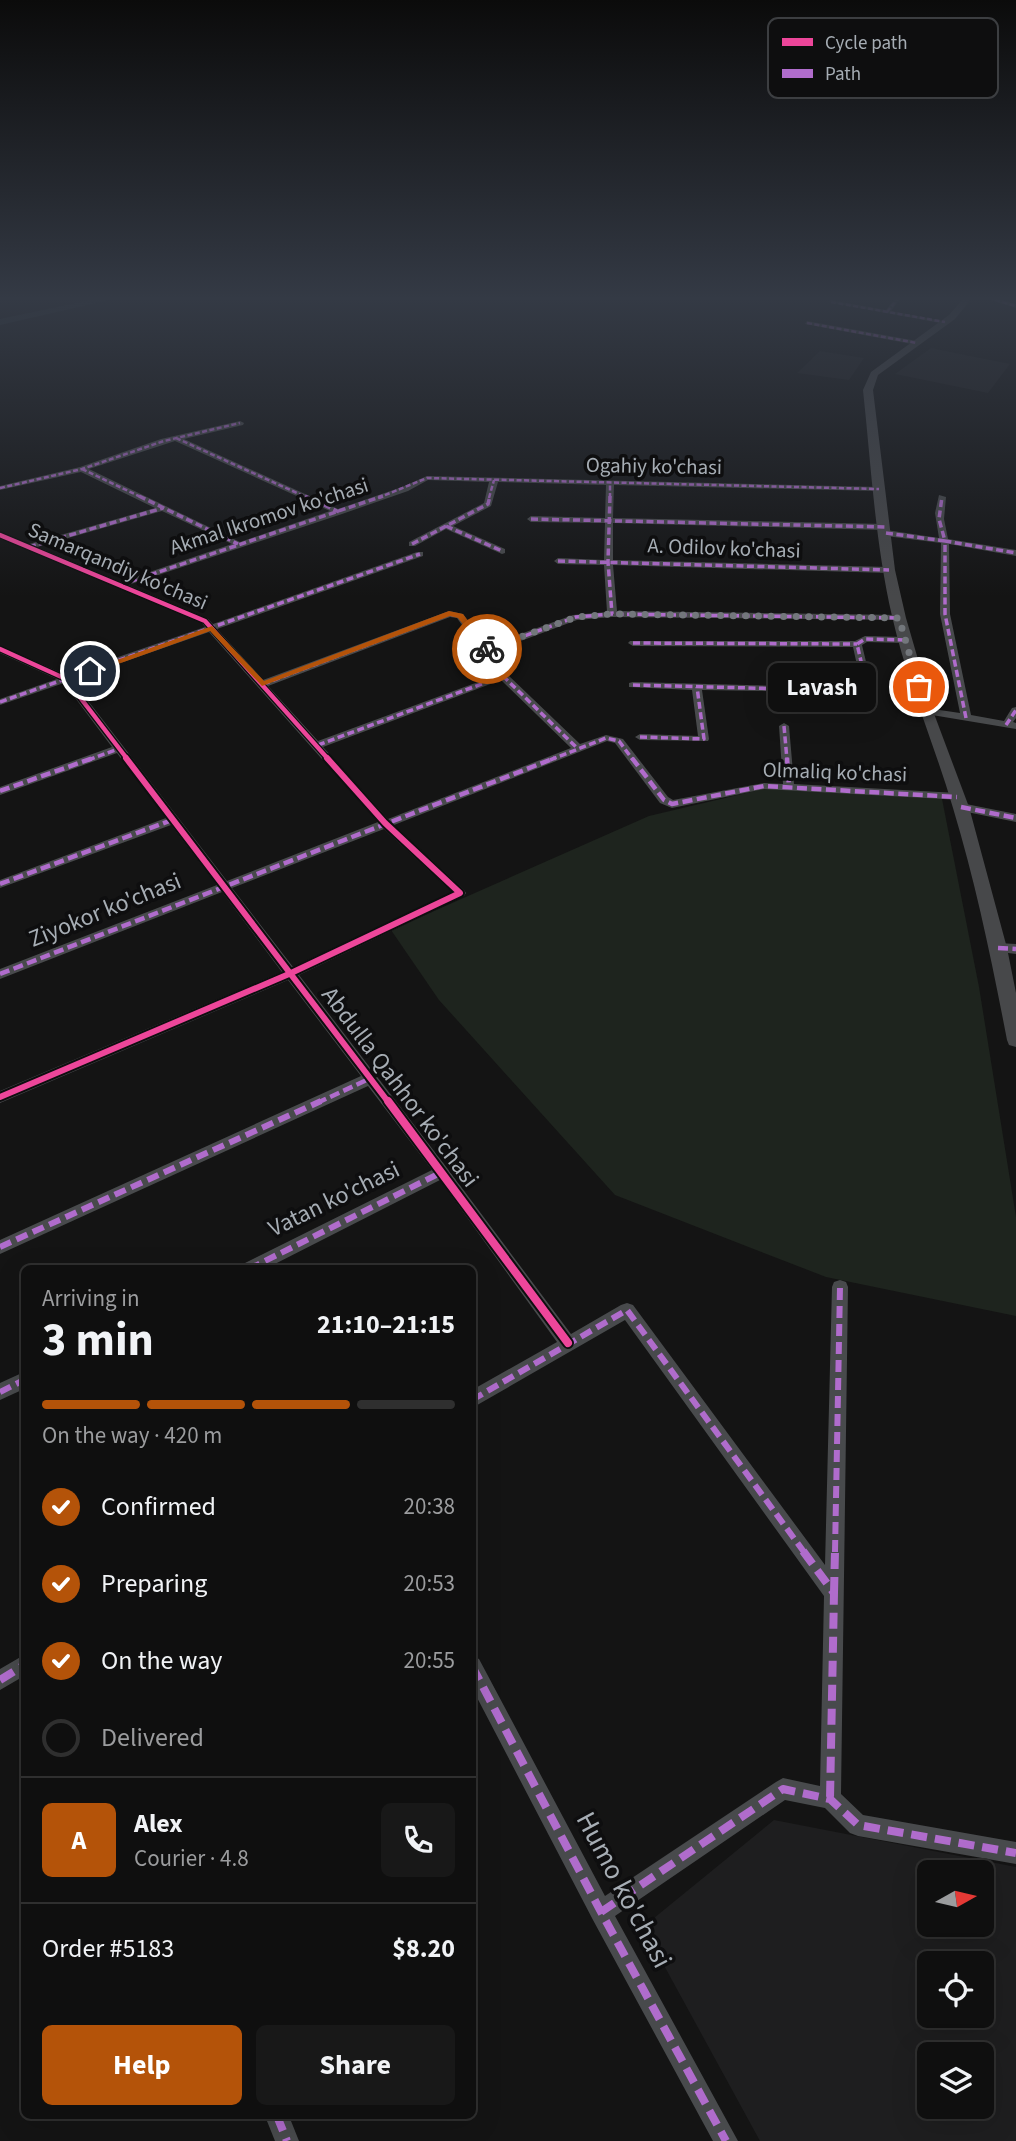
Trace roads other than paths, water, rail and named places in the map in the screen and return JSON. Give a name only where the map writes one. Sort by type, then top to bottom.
[{"type":"street","points":[[869,398],[889,570],[899,618],[926,711],[959,802],[998,948],[1016,1040]]},
{"type":"street","points":[[0,488],[82,469],[176,438],[240,423]]},
{"type":"street","points":[[176,438],[339,512]]},
{"type":"street","points":[[82,469],[238,544]]},
{"type":"street","name":"Ogahiy ko'chasi","points":[[427,478],[879,489]]},
{"type":"street","name":"Akmal Ikromov ko'chasi","points":[[120,585],[405,489],[427,478]]},
{"type":"street","points":[[412,544],[488,504],[494,480]]},
{"type":"street","points":[[610,483],[608,562],[611,614]]},
{"type":"street","points":[[942,497],[940,504],[941,534],[945,541],[945,614],[966,718]]},
{"type":"street","points":[[29,547],[163,508]]},
{"type":"street","points":[[531,519],[885,530],[1016,553]]},
{"type":"street","points":[[446,526],[502,551]]},
{"type":"street","name":"Samarqandiy ko'chasi","points":[[0,535],[205,621],[318,744],[385,823],[460,893],[289,974]]},
{"type":"street","points":[[0,702],[420,554]]},
{"type":"street","name":"A. Odilov ko'chasi","points":[[558,561],[889,570]]},
{"type":"street","points":[[262,684],[449,614],[460,616],[503,676],[576,747]]},
{"type":"street","points":[[485,650],[576,617],[611,614],[899,618]]},
{"type":"street","points":[[633,643],[857,645],[865,639],[905,640]]},
{"type":"street","points":[[633,685],[868,691],[857,645]]},
{"type":"street","name":"Abdulla Qahhor ko'chasi","points":[[0,649],[66,679],[442,1172],[568,1343]]},
{"type":"street","points":[[318,744],[503,676]]},
{"type":"street","points":[[640,737],[704,739],[697,687]]},
{"type":"street","points":[[926,711],[1011,725],[1016,710]]},
{"type":"street","points":[[784,726],[789,787]]},
{"type":"street","name":"Olmaliq ko'chasi","points":[[576,747],[606,738],[619,741],[664,800],[672,804],[764,786],[789,787],[959,802],[1016,818]]},
{"type":"street","name":"Ziyokor ko'chasi","points":[[0,974],[576,747]]},
{"type":"street","points":[[0,791],[118,749]]},
{"type":"street","points":[[0,884],[172,820]]},
{"type":"street","points":[[998,948],[1016,949]]},
{"type":"street","points":[[0,1097],[289,974]]},
{"type":"street","points":[[0,1247],[369,1079]]},
{"type":"street","name":"Vatan ko'chasi","points":[[256,1265],[442,1172]]},
{"type":"street","points":[[830,1799],[840,1287]]},
{"type":"street","points":[[476,1398],[627,1310],[834,1593]]},
{"type":"street","points":[[0,1392],[21,1382]]},
{"type":"street","points":[[0,1680],[21,1667]]},
{"type":"street","name":"Humo ko'chasi","points":[[476,1674],[601,1912],[726,2141]]},
{"type":"street","points":[[601,1912],[783,1788],[830,1799],[858,1825],[1016,1853]]},
{"type":"street","points":[[278,2119],[286,2141]]},
{"type":"place","name":"Lavash","points":[[919,687]]}]
